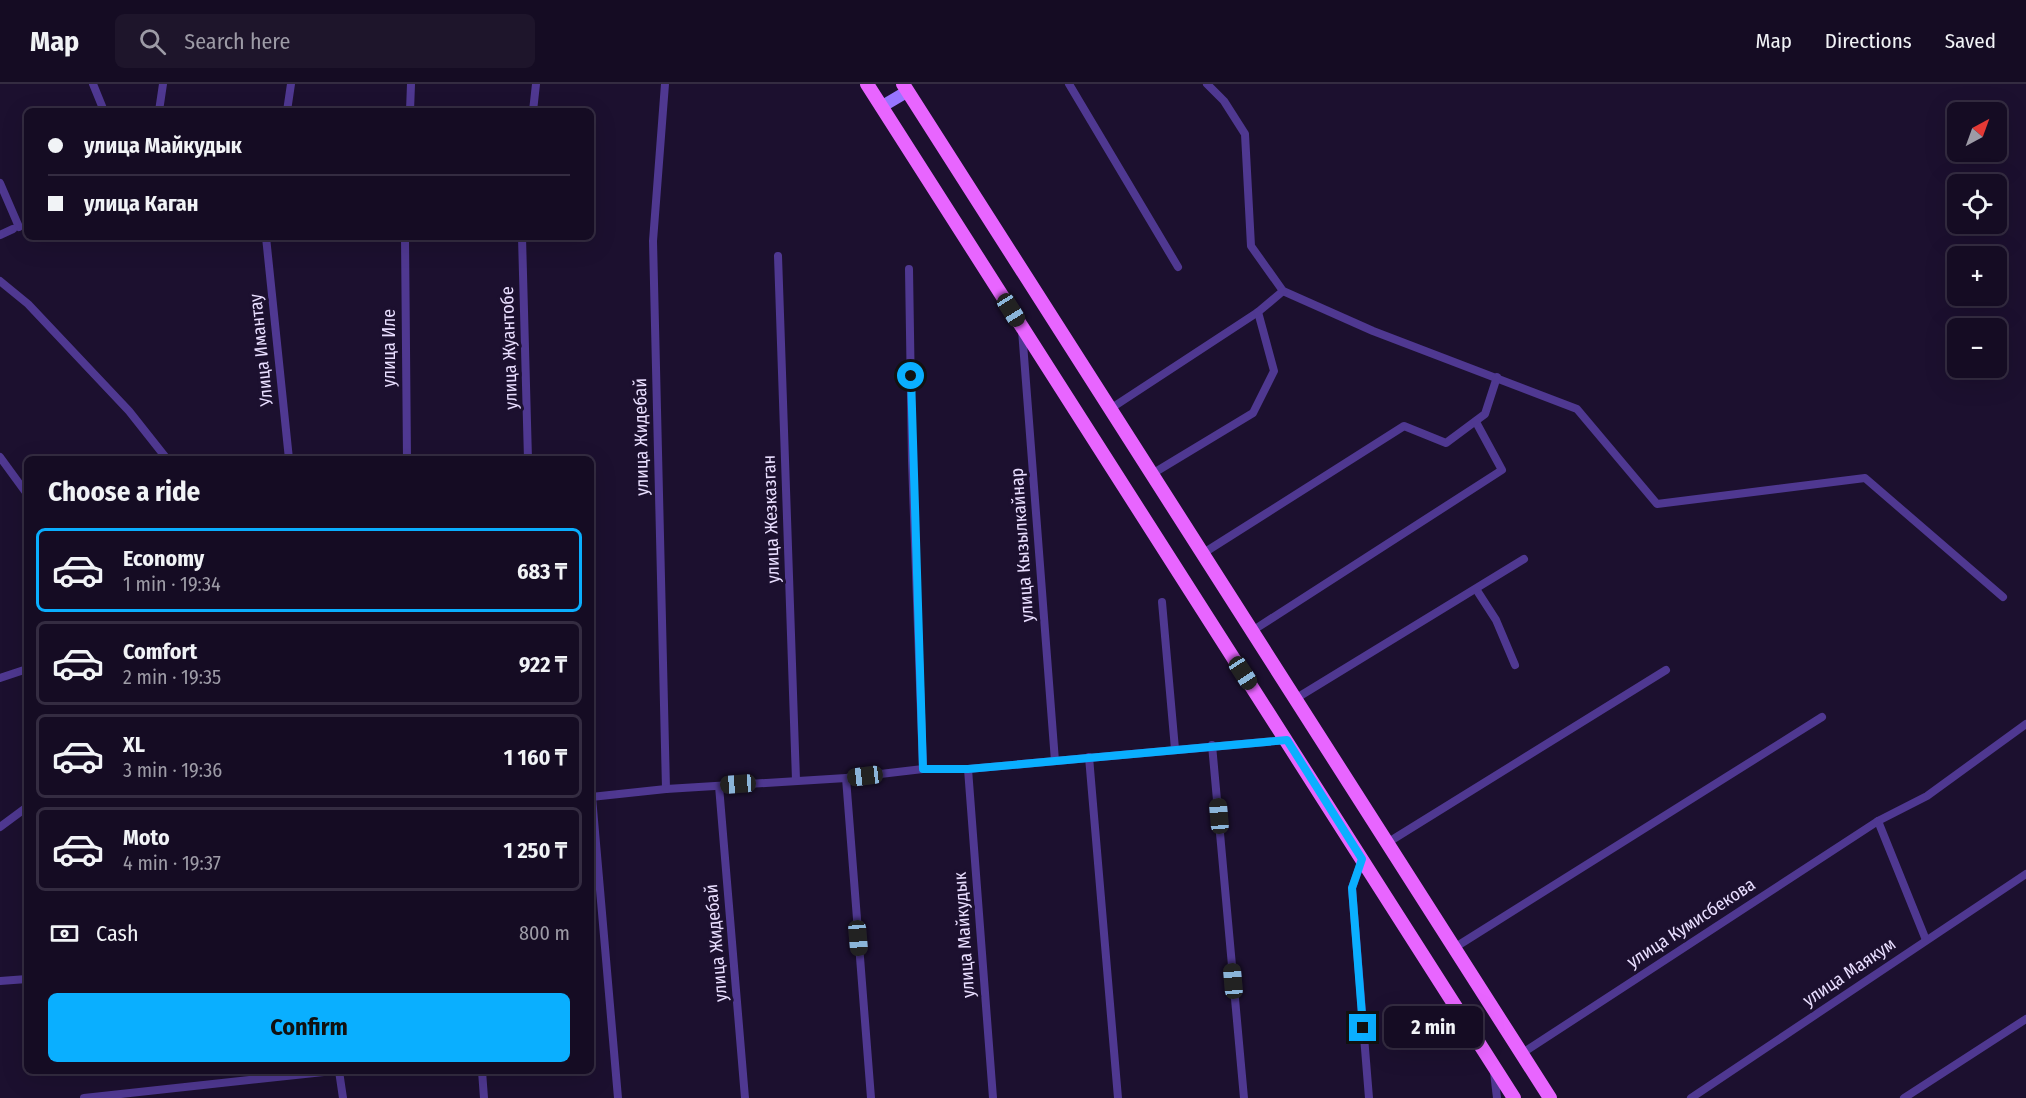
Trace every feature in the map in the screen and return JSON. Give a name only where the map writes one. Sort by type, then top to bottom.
[{"type":"main road","points":[[867,84],[1514,1098]]},
{"type":"main road","points":[[881,107],[905,88],[1550,1098]]},
{"type":"street","points":[[93,84],[103,108]]},
{"type":"street","points":[[159,108],[162,84]]},
{"type":"street","points":[[287,108],[291,84]]},
{"type":"street","points":[[410,108],[411,84]]},
{"type":"street","points":[[534,108],[536,84]]},
{"type":"street","name":"улица Жидебай","points":[[665,84],[653,241],[666,789]]},
{"type":"street","points":[[1069,84],[1178,267]]},
{"type":"street","points":[[1207,84],[1224,101],[1245,134],[1251,246],[1283,291],[1373,331],[1577,409],[1657,504],[1865,477],[2003,597]]},
{"type":"street","points":[[0,183],[16,228],[0,235]]},
{"type":"street","name":"Улица Имантау","points":[[266,240],[289,456]]},
{"type":"street","name":"улица Иле","points":[[405,240],[407,456]]},
{"type":"street","name":"улица Жуантобе","points":[[522,240],[528,456]]},
{"type":"street","name":"улица Жезказган","points":[[778,256],[796,780]]},
{"type":"street","points":[[909,269],[912,461],[923,769]]},
{"type":"street","points":[[0,281],[28,304],[129,411],[165,456]]},
{"type":"street","points":[[1110,409],[1258,312],[1283,291]]},
{"type":"street","points":[[1152,474],[1252,413],[1274,371],[1258,312]]},
{"type":"street","name":"улица Кызылкайнар","points":[[1021,326],[1055,761]]},
{"type":"street","points":[[1202,554],[1404,426],[1446,443],[1485,414],[1497,377]]},
{"type":"street","points":[[1252,631],[1502,470],[1476,422]]},
{"type":"street","points":[[0,457],[24,490]]},
{"type":"street","points":[[1295,699],[1524,560]]},
{"type":"street","points":[[1476,590],[1496,620],[1515,665]]},
{"type":"street","points":[[1162,602],[1175,749]]},
{"type":"street","points":[[0,678],[24,670]]},
{"type":"street","points":[[1387,843],[1666,670]]},
{"type":"street","points":[[1454,948],[1822,717]]},
{"type":"street","name":"улица Кумисбекова","points":[[1521,1054],[1878,820],[1927,796],[2026,724]]},
{"type":"street","points":[[594,797],[666,789],[846,778],[923,769],[968,769],[1212,745],[1287,740]]},
{"type":"street","points":[[1212,745],[1244,1098]]},
{"type":"street","points":[[1089,757],[1119,1098]]},
{"type":"street","name":"улица Майкудык","points":[[968,769],[993,1098]]},
{"type":"street","points":[[846,778],[871,1098]]},
{"type":"street","name":"улица Жидебай","points":[[719,786],[746,1098]]},
{"type":"street","points":[[0,827],[24,809]]},
{"type":"street","points":[[594,820],[618,1098]]},
{"type":"street","points":[[1878,820],[1926,940]]},
{"type":"street","points":[[1362,859],[1352,888],[1369,1098]]},
{"type":"street","name":"улица Маякум","points":[[1691,1098],[2026,874]]},
{"type":"street","points":[[0,981],[24,979]]},
{"type":"street","points":[[1904,1098],[2026,1019]]},
{"type":"street","points":[[1494,1066],[1497,1098]]},
{"type":"street","points":[[84,1098],[305,1074]]},
{"type":"street","points":[[340,1074],[344,1098]]},
{"type":"street","points":[[482,1074],[484,1098]]},
{"type":"route","points":[[911,376],[923,769],[968,769],[1287,740],[1362,859],[1352,888],[1363,1028]]}]
